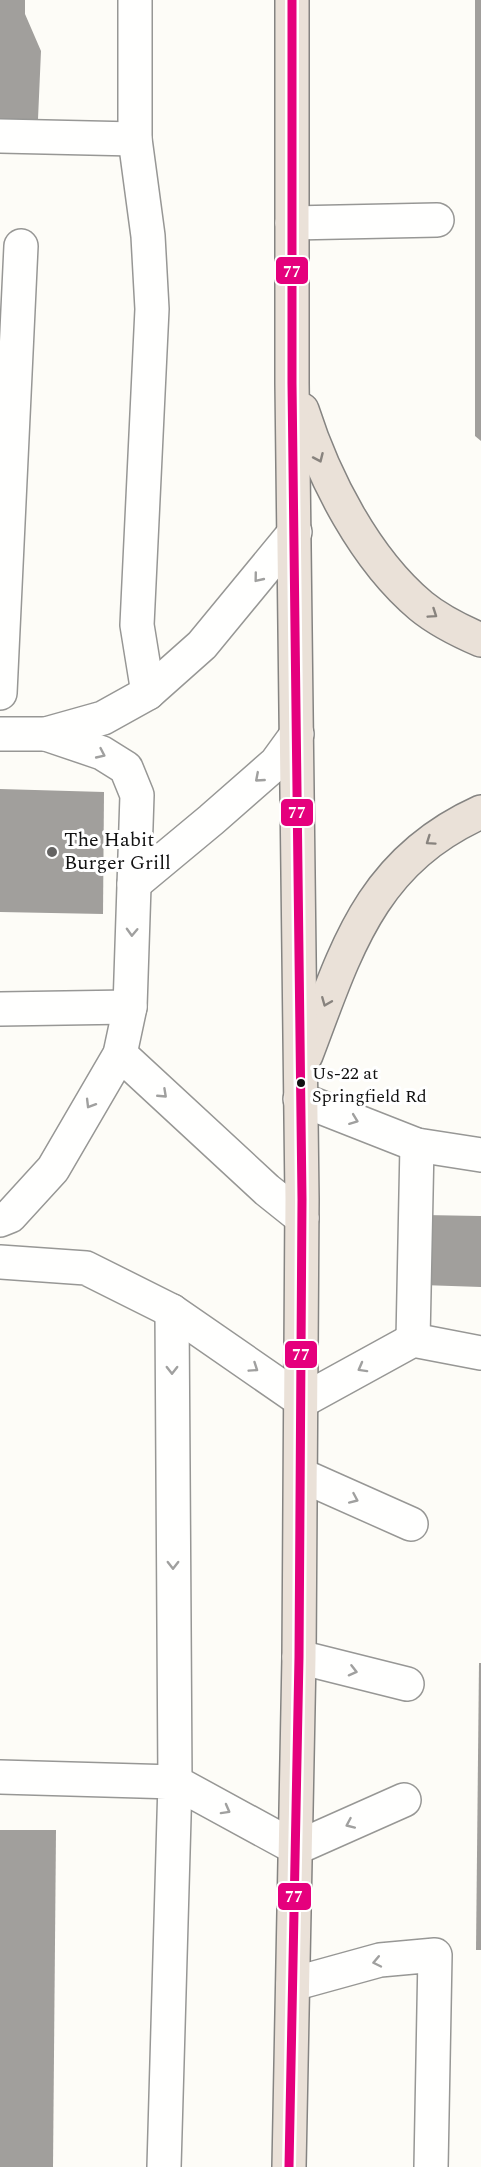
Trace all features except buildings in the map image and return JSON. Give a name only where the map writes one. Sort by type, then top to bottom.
[{"type":"highway","points":[[289,2167],[302,1401],[292,383],[292,0]]},
{"type":"highway","points":[[292,383],[319,459],[375,557],[397,583],[422,606],[445,622],[481,640]]},
{"type":"highway","points":[[300,1086],[342,963],[376,896],[399,868],[423,846],[450,828],[481,812]]},
{"type":"lane","points":[[135,0],[135,139],[148,236],[152,309],[137,625],[148,693]]},
{"type":"lane","points":[[0,136],[135,139]]},
{"type":"lane","points":[[292,223],[437,220]]},
{"type":"lane","points":[[0,693],[21,246]]},
{"type":"lane","points":[[0,734],[46,734],[103,718],[148,693],[202,645],[295,532]]},
{"type":"lane","points":[[0,1220],[10,1216],[53,1169],[120,1054],[130,1007],[137,795],[126,768],[102,753],[46,734]]},
{"type":"lane","points":[[134,884],[276,763],[297,734]]},
{"type":"lane","points":[[0,1009],[130,1007]]},
{"type":"lane","points":[[120,1054],[267,1190],[302,1218]]},
{"type":"lane","points":[[300,1086],[417,1145],[481,1155]]},
{"type":"lane","points":[[413,1340],[417,1145]]},
{"type":"lane","points":[[0,1262],[86,1268],[171,1311],[302,1401],[413,1340],[481,1353]]},
{"type":"lane","points":[[164,2167],[175,1782],[171,1311]]},
{"type":"lane","points":[[301,1476],[411,1524]]},
{"type":"lane","points":[[299,1658],[407,1684]]},
{"type":"lane","points":[[0,1777],[175,1782],[296,1848],[404,1800]]},
{"type":"lane","points":[[293,1984],[380,1960],[435,1955],[430,2167]]},
{"type":"transit line","name":"77","points":[[289,2167],[299,1657],[302,1199],[292,383],[292,0]]},
{"type":"place","name":"The Habit Burger Grill","points":[[52,852]]},
{"type":"place","name":"Us-22 at Springfield Rd","points":[[301,1083]]}]
